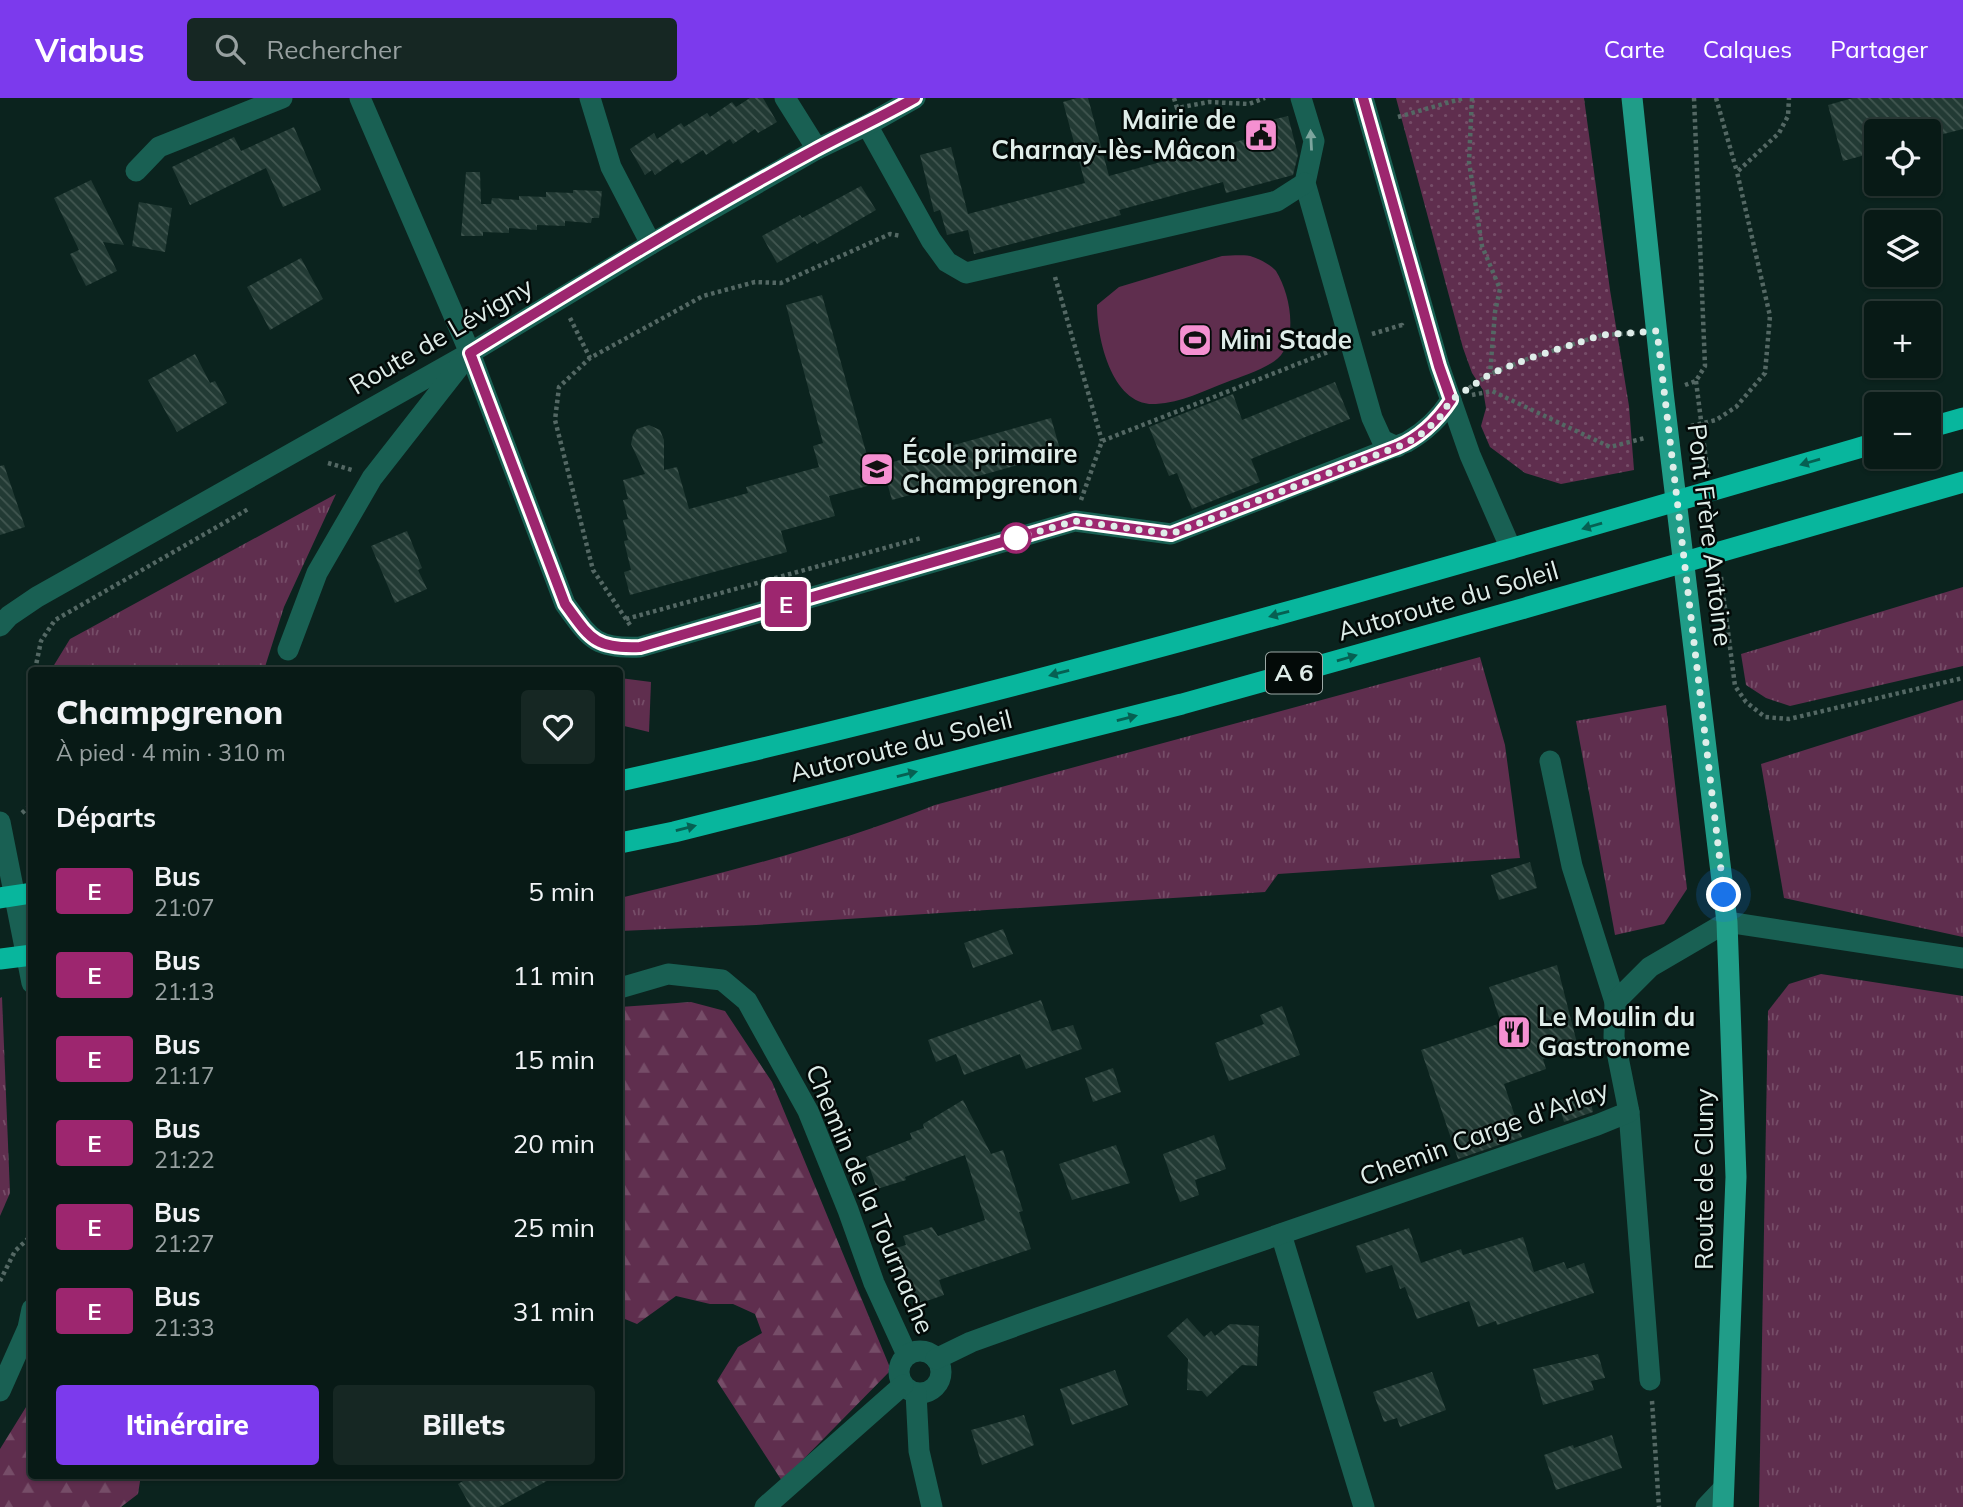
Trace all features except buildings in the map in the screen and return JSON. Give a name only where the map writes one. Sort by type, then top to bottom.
[{"type":"highway","points":[[1941,424],[1963,418]]},
{"type":"highway","name":"Autoroute du Soleil","points":[[623,780],[885,718],[1180,641],[1864,446]]},
{"type":"highway","name":"Autoroute du Soleil","points":[[623,842],[1182,704],[1963,482]]},
{"type":"highway","points":[[0,898],[28,894]]},
{"type":"highway","points":[[0,959],[28,956]]},
{"type":"main road","points":[[1632,98],[1663,393]]},
{"type":"main road","name":"Pont Frère Antoine","points":[[1663,393],[1700,685]]},
{"type":"main road","name":"Route de Cluny","points":[[1700,685],[1727,922],[1735,1177],[1723,1498]]},
{"type":"street","points":[[136,171],[159,147],[282,98]]},
{"type":"street","points":[[360,98],[470,353],[565,604],[585,631],[598,641],[616,648],[640,647],[1075,521],[1171,534],[1397,447],[1424,432],[1440,417],[1451,400]]},
{"type":"street","points":[[590,98],[611,166],[651,244]]},
{"type":"street","points":[[785,98],[817,149]]},
{"type":"street","name":"Route de Lévigny","points":[[0,626],[9,616],[37,597],[470,353],[651,244],[817,149],[915,98]]},
{"type":"street","points":[[1301,98],[1314,142],[1304,183],[1372,418],[1382,440],[1397,447]]},
{"type":"street","points":[[1363,98],[1439,366],[1470,455],[1511,549]]},
{"type":"street","points":[[867,125],[931,240],[947,262],[966,273],[1277,201],[1304,183]]},
{"type":"street","points":[[288,650],[317,573],[372,478],[470,353]]},
{"type":"street","name":"Chemin Carge d'Arlay","points":[[936,1359],[971,1342],[1040,1317],[1629,1112],[1614,1037],[1615,1002],[1572,866],[1550,761]]},
{"type":"street","points":[[0,822],[28,963]]},
{"type":"street","points":[[1615,1002],[1650,967],[1727,922],[1963,958]]},
{"type":"street","name":"Chemin de la Tournache","points":[[623,987],[668,974],[722,980],[747,1000],[808,1111],[874,1283],[907,1356]]},
{"type":"street","points":[[1629,1112],[1650,1380]]},
{"type":"street","points":[[1281,1234],[1364,1507]]},
{"type":"street","points":[[0,1391],[28,1328]]},
{"type":"street","points":[[765,1507],[910,1389],[933,1389],[938,1382],[940,1366],[936,1359],[922,1352],[907,1356],[901,1362],[899,1378],[910,1389],[919,1451],[932,1507]]},
{"type":"street","points":[[1706,1507],[1723,1498]]},
{"type":"path","points":[[1174,98],[1177,108],[1209,102],[1249,104],[1265,98]]},
{"type":"path","points":[[1398,117],[1464,98]]},
{"type":"path","points":[[1472,98],[1469,162],[1482,246],[1500,289],[1495,312],[1490,374]]},
{"type":"path","points":[[1694,98],[1704,366],[1696,381],[1698,395]]},
{"type":"path","points":[[1716,98],[1737,172]]},
{"type":"path","points":[[635,631],[593,570],[555,420],[559,387],[590,358],[703,296],[755,282],[781,283],[890,234],[931,240]]},
{"type":"path","points":[[1048,253],[1102,441],[1075,521]]},
{"type":"path","points":[[567,313],[590,358]]},
{"type":"path","points":[[1451,400],[1490,374],[1530,358],[1602,335],[1657,331]]},
{"type":"path","points":[[1102,441],[1351,343]]},
{"type":"path","points":[[1663,393],[1696,381]]},
{"type":"path","points":[[318,469],[330,462],[372,478]]},
{"type":"path","points":[[1070,497],[1084,493]]},
{"type":"path","points":[[36,667],[41,641],[55,620],[258,503]]},
{"type":"path","points":[[625,619],[922,537]]},
{"type":"path","points":[[1735,686],[1746,702],[1765,717],[1790,719],[1963,678]]},
{"type":"path","points":[[0,1281],[15,1251],[28,1238]]},
{"type":"path","points":[[1650,1380],[1659,1507]]},
{"type":"green space","points":[[1396,98],[1584,98],[1629,406],[1634,470],[1561,484],[1525,473],[1490,447],[1481,426],[1486,408],[1483,390],[1472,373],[1463,348]]},
{"type":"green space","name":"Mini Stade","points":[[1222,256],[1253,257],[1276,271],[1285,289],[1290,311],[1290,333],[1283,352],[1273,362],[1258,370],[1175,401],[1156,404],[1141,402],[1128,395],[1118,383],[1104,352],[1097,305],[1119,287]]},
{"type":"green space","points":[[336,494],[284,607],[265,667],[53,667],[70,639]]},
{"type":"green space","points":[[1963,587],[1963,666],[1790,706],[1766,698],[1746,685],[1741,654]]},
{"type":"green space","points":[[1480,657],[1505,745],[1520,858],[1278,874],[1265,892],[756,925],[623,931],[623,897],[779,857],[858,833],[935,805]]},
{"type":"green space","points":[[623,678],[651,682],[649,732],[623,726]]},
{"type":"green space","points":[[1963,700],[1963,937],[1784,898],[1761,764]]},
{"type":"green space","points":[[1666,705],[1687,889],[1664,924],[1615,935],[1576,721]]},
{"type":"green space","points":[[1821,974],[1963,996],[1963,1507],[1759,1507],[1768,1011],[1789,984]]},
{"type":"green space","points":[[2,997],[10,1193],[0,1216],[0,998]]},
{"type":"green space","points":[[691,1002],[725,1011],[772,1082],[891,1370],[782,1481],[717,1381],[738,1347],[762,1333],[755,1314],[733,1304],[710,1304],[676,1296],[637,1324],[623,1318],[623,1007]]},
{"type":"green space","points":[[28,1404],[28,1479],[140,1479],[138,1494],[121,1507],[0,1507],[0,1449]]},
{"type":"bus line","name":"E","points":[[915,98],[817,149],[651,244],[470,353],[565,604],[585,631],[598,641],[616,648],[640,647],[1075,521],[1171,534],[1407,443],[1424,432],[1440,417],[1451,400],[1363,98]]},
{"type":"place","name":"Mairie de Charnay-lès-Mâcon","points":[[1261,135]]},
{"type":"place","name":"Mini Stade","points":[[1195,340]]},
{"type":"place","name":"École primaire Champgrenon","points":[[877,469]]},
{"type":"place","name":"Le Moulin du Gastronome","points":[[1514,1032]]},
{"type":"route","points":[[1016,538],[1075,521],[1171,534],[1407,443],[1440,417],[1451,400],[1490,374],[1602,335],[1657,331],[1724,895]]}]
